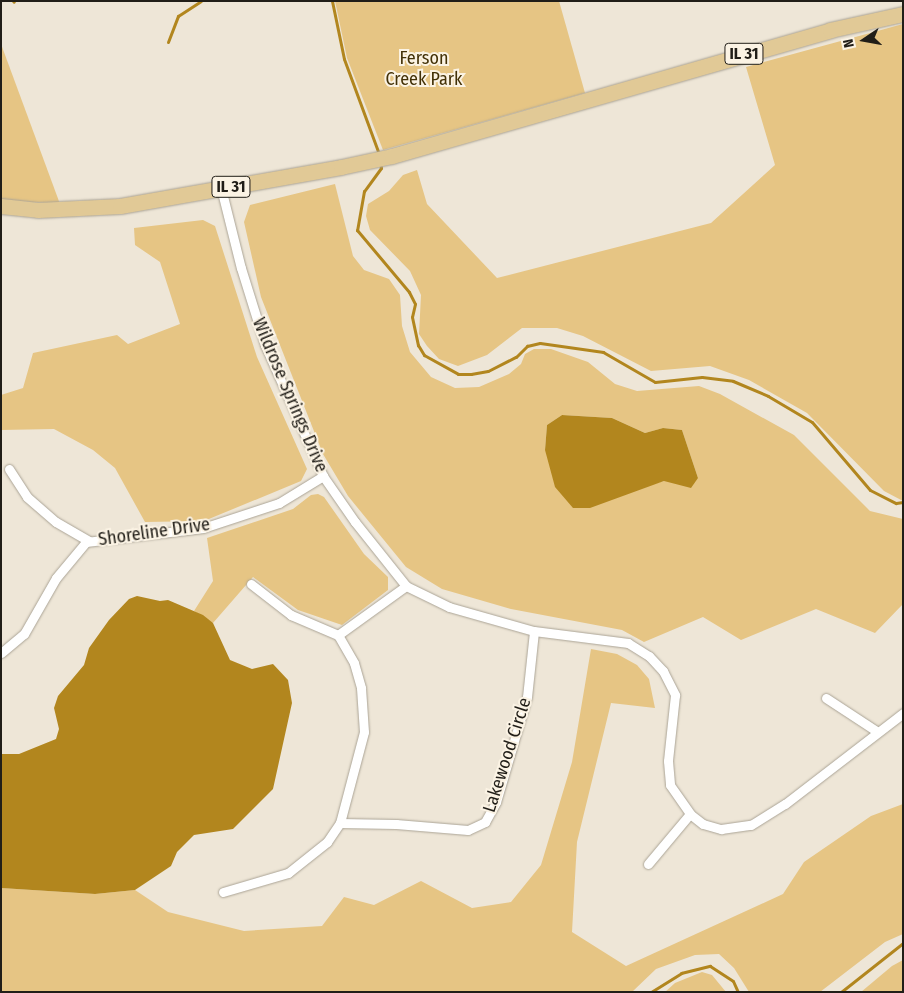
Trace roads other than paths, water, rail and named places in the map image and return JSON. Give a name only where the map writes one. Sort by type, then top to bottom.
[{"type":"main road","name":"IL 31","points":[[1,206],[38,210],[120,206],[361,163],[392,156],[830,30],[903,14]]},
{"type":"street","name":"Wildrose Springs Drive","points":[[221,188],[241,268],[264,344],[323,476],[406,586],[449,607],[534,631],[628,643],[649,656],[663,671],[675,695],[668,761],[670,785],[690,814],[703,824],[721,829],[751,825],[785,804],[903,713]]},
{"type":"street","points":[[9,469],[27,497],[56,522],[89,541]]},
{"type":"street","name":"Shoreline Drive","points":[[3,650],[24,634],[56,578],[89,541],[203,528],[279,503],[323,476]]},
{"type":"street","points":[[223,892],[288,873],[327,842],[340,823],[364,732],[361,688],[354,663],[338,635],[291,614],[251,584]]},
{"type":"street","points":[[338,635],[406,586]]},
{"type":"street","name":"Lakewood Circle","points":[[340,823],[468,830],[485,822],[496,802],[527,697],[534,631]]},
{"type":"street","points":[[826,698],[878,732]]},
{"type":"street","points":[[648,864],[690,814]]},
{"type":"waterway","points":[[168,42],[178,16],[201,1]]},
{"type":"waterway","points":[[332,1],[344,59],[379,154]]},
{"type":"waterway","points":[[380,163],[381,168],[364,191],[357,230],[409,292],[415,304],[412,317],[418,345],[424,355],[458,374],[471,374],[488,371],[516,357],[527,346],[540,343],[603,352],[655,382],[702,377],[733,381],[768,396],[812,422],[870,490],[896,503],[903,502]]},
{"type":"waterway","points":[[841,992],[903,943]]},
{"type":"waterway","points":[[651,992],[681,973],[710,966],[733,981],[738,992]]},
{"type":"park label","name":"Ferson Creek Park","points":[[424,69]]}]
